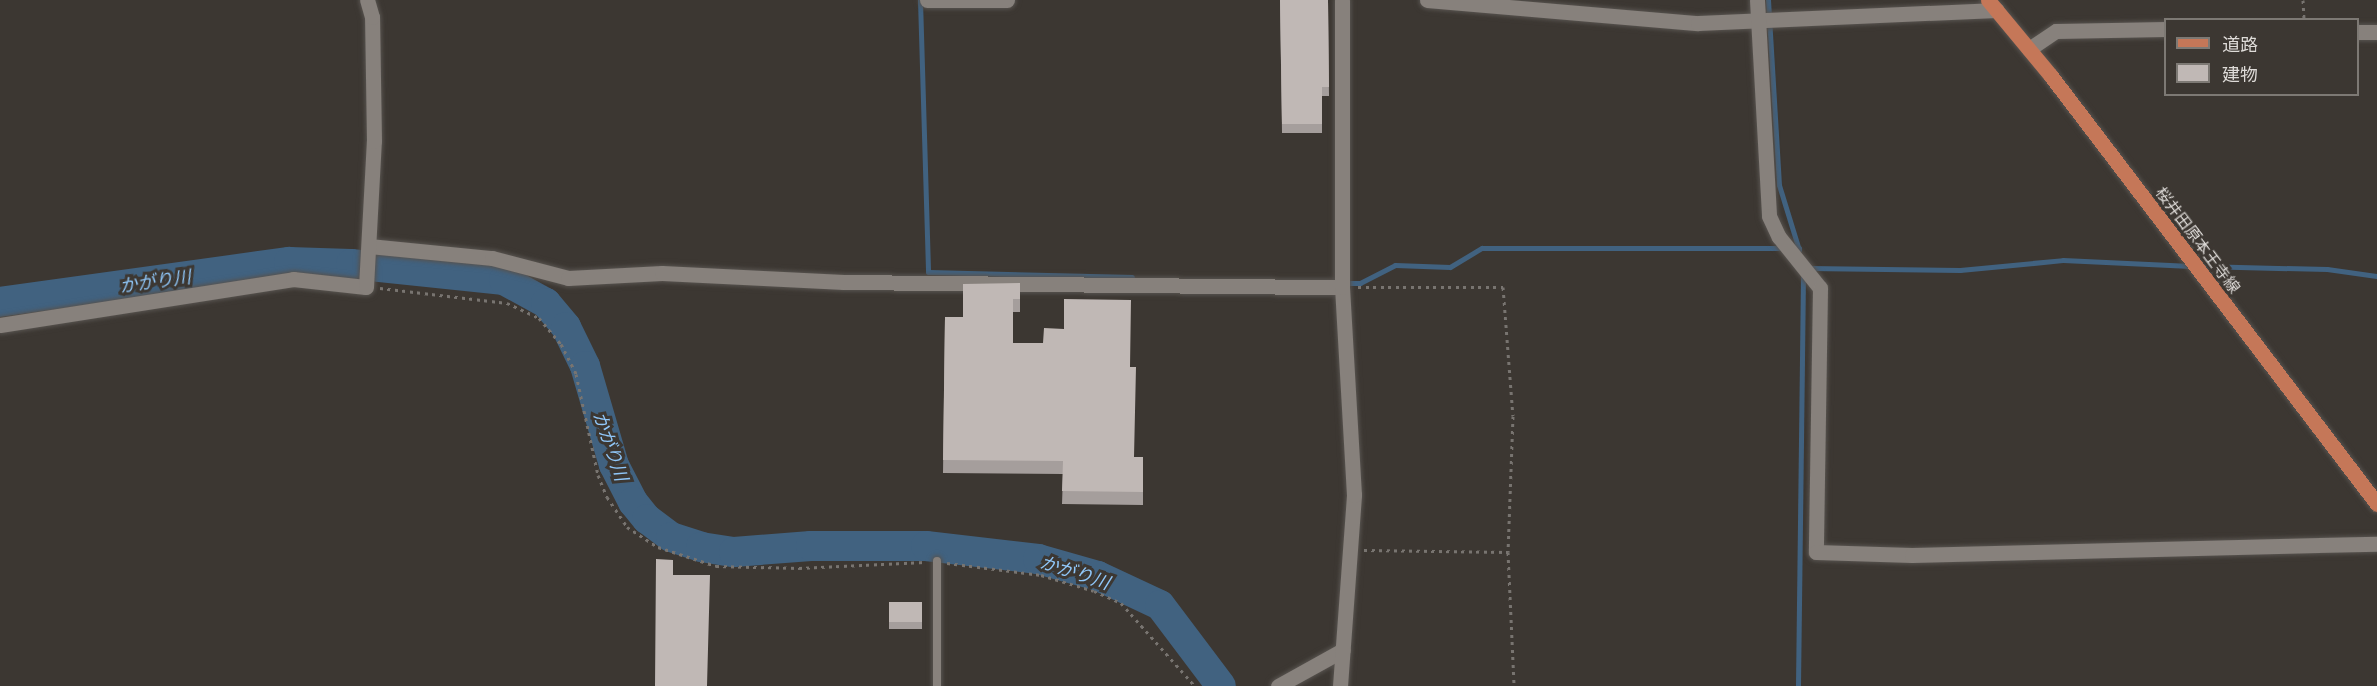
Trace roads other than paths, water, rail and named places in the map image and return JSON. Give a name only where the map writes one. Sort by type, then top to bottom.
[{"type":"main road","name":"桜井田原本王寺線","points":[[1992,5],[2030,49],[2377,504]]},
{"type":"street","points":[[0,325],[293,279],[366,287],[374,141],[372,17],[367,0]]},
{"type":"street","points":[[927,0],[1007,0]]},
{"type":"street","points":[[1340,686],[1354,495],[1342,287],[1342,0]]},
{"type":"street","points":[[1427,0],[1698,23],[1992,5]]},
{"type":"street","points":[[1757,0],[1768,216],[1779,237],[1820,288],[1816,552],[1912,555],[2377,544]]},
{"type":"street","points":[[2030,49],[2056,31],[2164,29]]},
{"type":"street","points":[[2359,32],[2377,32]]},
{"type":"street","points":[[369,246],[492,258],[568,278],[662,273],[844,282],[1342,287]]},
{"type":"street","points":[[1278,686],[1343,650]]},
{"type":"lane","points":[[937,561],[937,686]]},
{"type":"waterway","points":[[920,0],[928,272],[1132,277]]},
{"type":"waterway","points":[[1768,0],[1779,185],[1799,250]]},
{"type":"waterway","points":[[1345,283],[1360,283],[1395,265],[1450,267],[1482,248],[1799,248]]},
{"type":"waterway","points":[[1808,268],[1960,270],[2063,260],[2191,266]]},
{"type":"waterway","name":"かがり川","points":[[0,302],[289,262],[351,264],[504,280],[546,303],[566,327],[585,366],[614,465],[633,502],[647,519],[671,537],[701,547],[734,552],[811,546],[926,546],[1038,559],[1098,576],[1160,605],[1221,686]]},
{"type":"waterway","points":[[2200,266],[2327,269],[2377,276]]},
{"type":"waterway","points":[[1798,686],[1803,274]]}]
